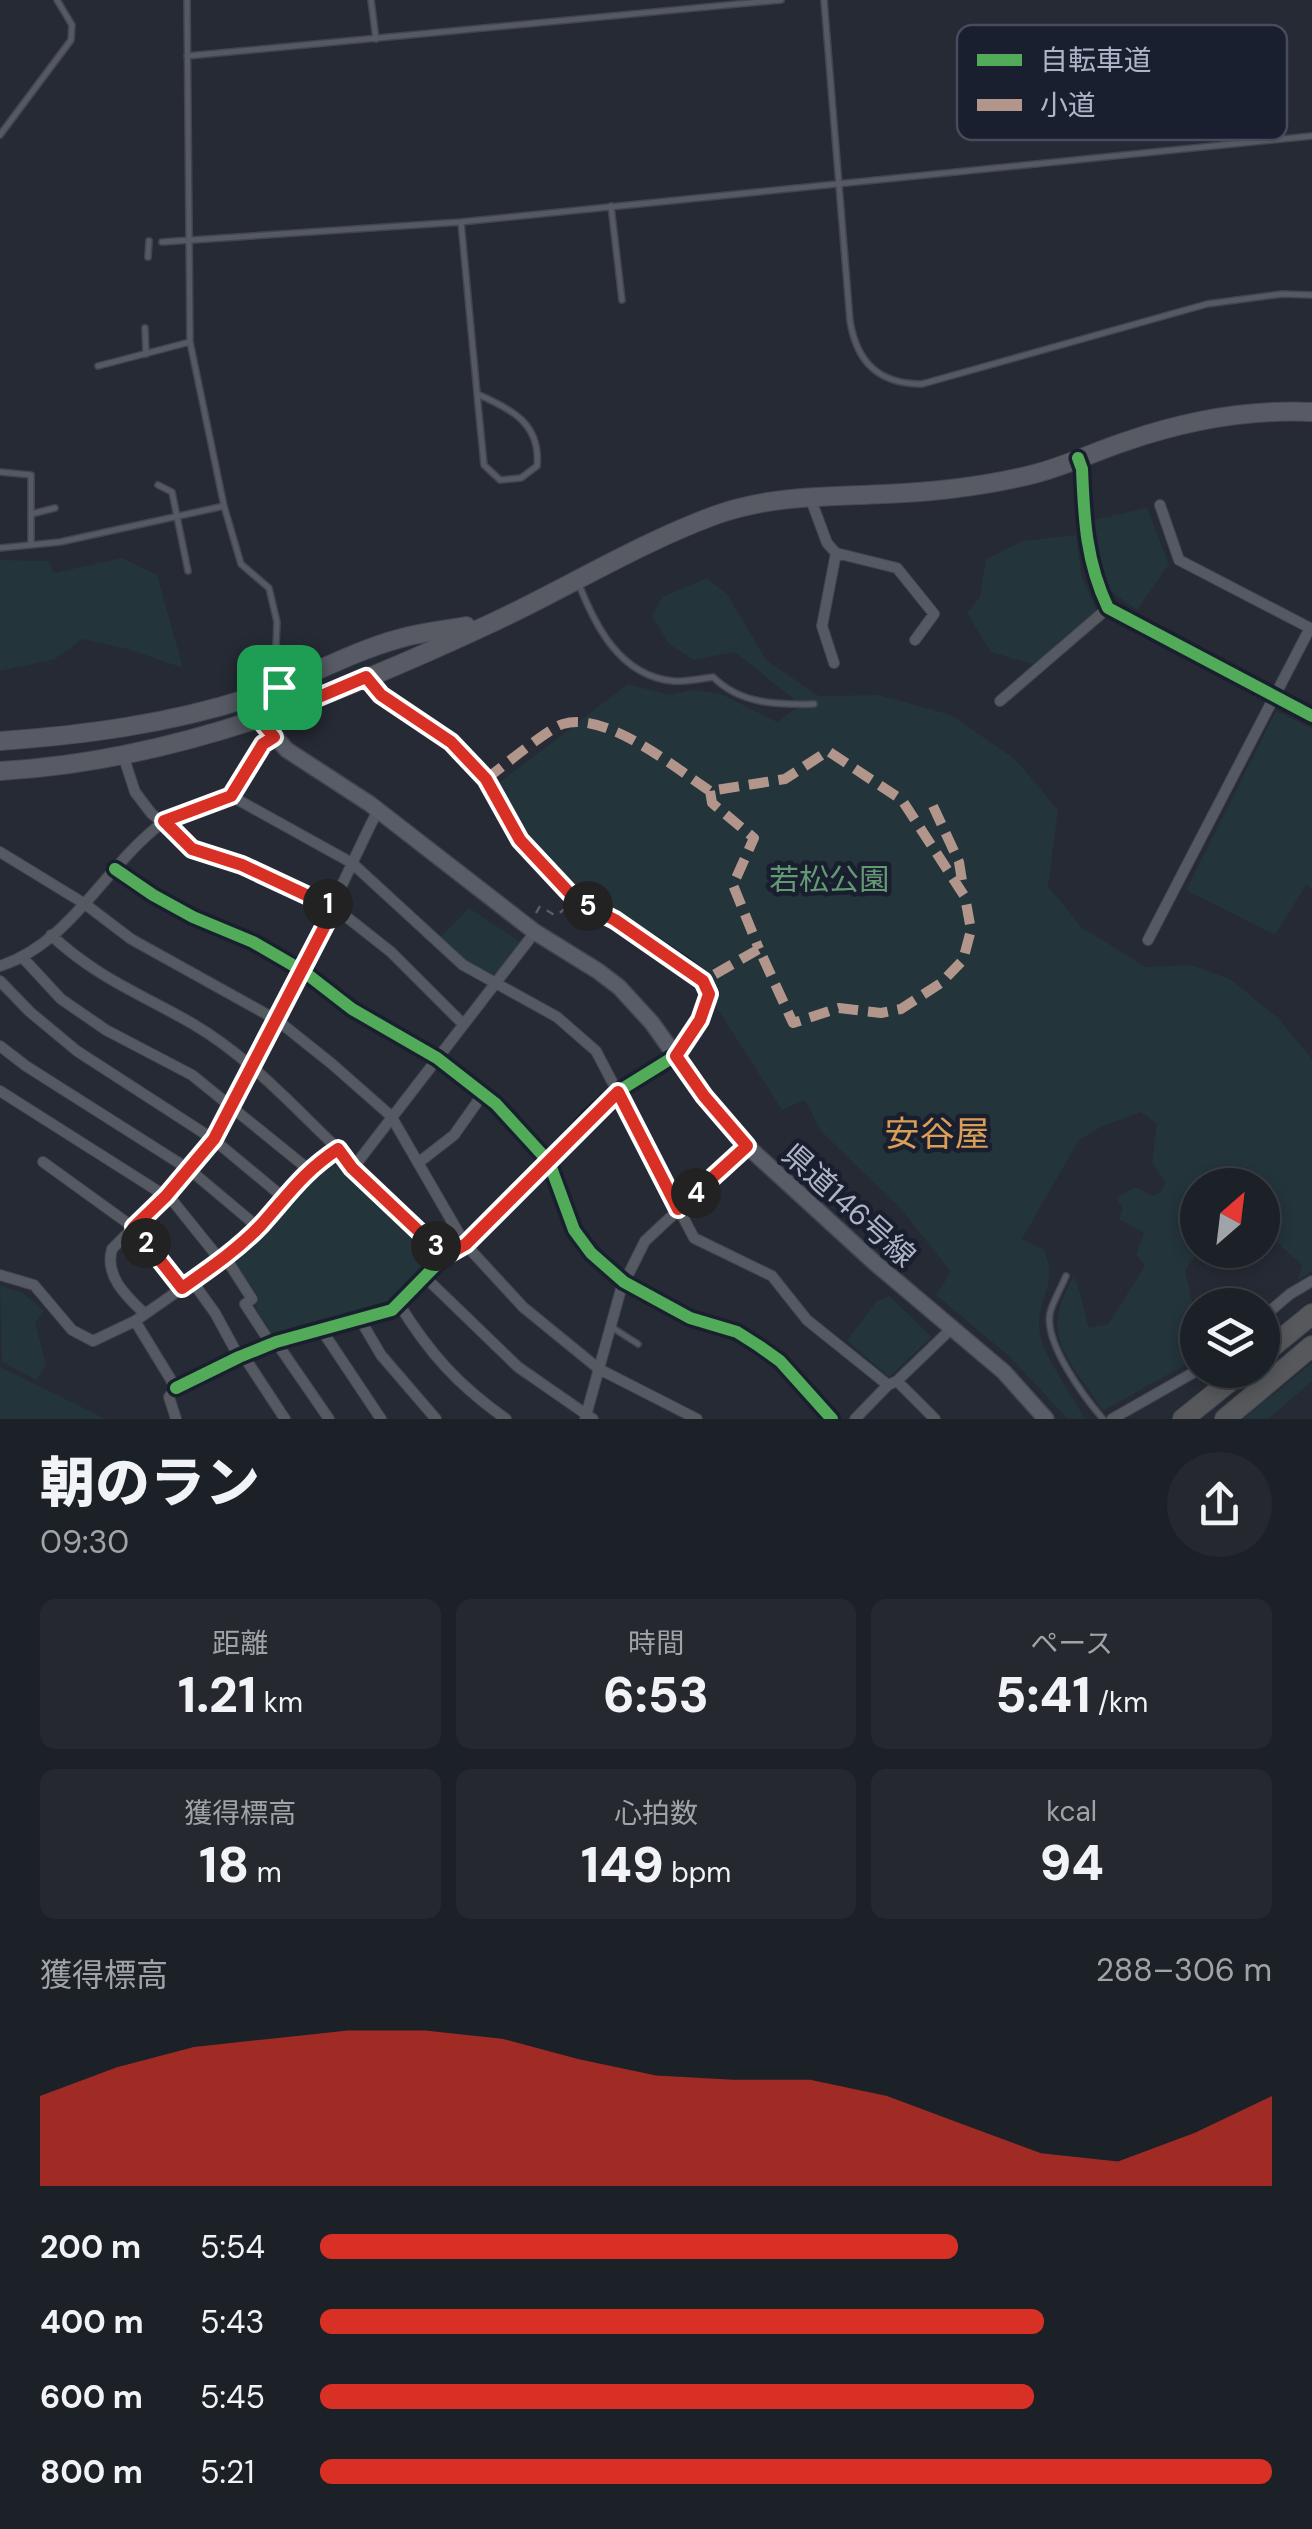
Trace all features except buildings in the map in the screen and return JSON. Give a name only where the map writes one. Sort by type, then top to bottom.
[{"type":"highway","points":[[1280,1340],[1312,1314]]},
{"type":"highway","points":[[1225,1419],[1312,1346]]},
{"type":"highway","points":[[1183,1419],[1222,1388]]},
{"type":"main road","points":[[0,771],[65,766],[123,755],[260,720],[496,620],[714,516],[756,504],[958,488],[1038,473],[1181,423],[1262,411],[1312,412]]},
{"type":"main road","points":[[0,741],[127,728],[252,697],[397,639],[496,620]]},
{"type":"main road","name":"県道146号線","points":[[252,697],[260,720],[287,750],[378,810],[535,932],[618,988],[652,1023],[704,1096],[747,1146],[1004,1372],[1046,1419]]},
{"type":"street","points":[[1078,458],[1082,469],[1085,537],[1093,577],[1108,608],[1312,716]]},
{"type":"street","points":[[810,497],[827,543],[836,553],[897,568],[934,614],[915,640]]},
{"type":"street","points":[[1148,940],[1311,629],[1179,560],[1160,505]]},
{"type":"street","points":[[834,663],[822,626],[836,553]]},
{"type":"street","points":[[1000,701],[1108,608]]},
{"type":"street","points":[[176,1419],[169,1397],[176,1388],[274,1343],[392,1310],[445,1256],[466,1244],[591,1115],[618,1092],[676,1056],[700,1020],[709,994],[703,981],[615,920],[576,900],[520,840],[486,779],[451,742],[381,695],[366,677]]},
{"type":"street","points":[[0,966],[23,958],[52,935],[164,821],[231,796],[263,744],[274,737]]},
{"type":"street","points":[[123,755],[135,792],[192,849],[242,865],[334,908],[391,952],[463,1024]]},
{"type":"street","points":[[231,796],[352,864],[463,965],[580,1034],[596,1052],[694,1238],[772,1276],[807,1320],[893,1383],[934,1419]]},
{"type":"street","points":[[176,1388],[140,1318],[114,1278],[109,1260],[112,1250],[190,1170],[214,1139],[334,908],[378,810]]},
{"type":"street","points":[[0,852],[85,904],[131,939],[278,1020],[391,1116],[466,1244],[523,1308],[599,1370],[697,1419]]},
{"type":"street","points":[[115,869],[180,910],[253,942],[303,970],[352,1009],[437,1058],[483,1094],[549,1162],[574,1230],[591,1253],[624,1282],[690,1318],[738,1332],[759,1346],[780,1361],[832,1419]]},
{"type":"street","points":[[352,1168],[535,932]]},
{"type":"street","points":[[52,935],[81,963],[193,1024],[253,1067],[445,1256]]},
{"type":"street","points":[[23,958],[61,999],[106,1030],[192,1074],[308,1168]]},
{"type":"street","points":[[0,981],[76,1051],[214,1139],[284,1198]]},
{"type":"street","points":[[0,1046],[190,1170],[258,1228]]},
{"type":"street","points":[[0,1091],[166,1196],[223,1259],[252,1300],[246,1304],[329,1419]]},
{"type":"street","points":[[418,1163],[454,1135],[483,1094]]},
{"type":"street","points":[[426,1278],[518,1367],[588,1418],[624,1282],[646,1241],[747,1146]]},
{"type":"street","points":[[0,1275],[34,1285],[72,1330],[93,1341],[140,1318],[223,1259],[258,1228],[308,1168],[338,1149]]},
{"type":"street","points":[[43,1162],[134,1227],[216,1313],[285,1419]]},
{"type":"street","points":[[1280,1303],[1312,1281]]},
{"type":"street","points":[[398,1304],[426,1348],[464,1389],[506,1419]]},
{"type":"street","points":[[361,1321],[381,1355],[436,1419]]},
{"type":"street","points":[[321,1329],[380,1419]]},
{"type":"street","points":[[855,1419],[951,1329]]},
{"type":"street","points":[[1112,1419],[1180,1380]]},
{"type":"lane","points":[[0,135],[70,40],[72,25],[56,0]]},
{"type":"lane","points":[[187,0],[190,342],[224,506],[241,564],[269,588],[277,622],[276,670],[288,710]]},
{"type":"lane","points":[[371,0],[376,38]]},
{"type":"lane","points":[[187,56],[781,0]]},
{"type":"lane","points":[[824,0],[853,343],[861,358],[898,384],[922,384],[1207,304],[1282,294],[1312,295]]},
{"type":"lane","points":[[1287,138],[1312,136]]},
{"type":"lane","points":[[162,242],[460,222],[1272,140]]},
{"type":"lane","points":[[611,206],[622,300]]},
{"type":"lane","points":[[460,222],[484,465],[500,480],[522,478],[537,466],[539,444],[528,425],[502,405],[477,394]]},
{"type":"lane","points":[[148,257],[150,241]]},
{"type":"lane","points":[[144,328],[146,354]]},
{"type":"lane","points":[[98,366],[190,342]]},
{"type":"lane","points":[[0,472],[31,475],[32,546]]},
{"type":"lane","points":[[158,484],[172,492],[188,571]]},
{"type":"lane","points":[[0,548],[32,546],[224,506]]},
{"type":"lane","points":[[32,514],[56,508]]},
{"type":"lane","points":[[577,580],[592,618],[616,653],[644,675],[674,681],[713,678],[728,692],[749,700],[781,705],[814,704]]},
{"type":"lane","points":[[1066,1276],[1050,1316],[1051,1334],[1069,1370],[1102,1419]]},
{"type":"lane","points":[[610,1327],[638,1344]]},
{"type":"path","points":[[535,914],[540,906],[556,916],[576,900]]},
{"type":"green space","points":[[1147,508],[1169,564],[1137,610],[1105,587],[1089,521]]},
{"type":"green space","points":[[1076,535],[1082,578],[1097,611],[1035,665],[991,652],[967,613],[980,597],[986,559],[1023,541]]},
{"type":"green space","points":[[122,558],[157,575],[183,668],[128,649],[82,639],[55,659],[0,671],[0,560],[48,561],[54,573]]},
{"type":"green space","name":"若松公園","points":[[707,578],[727,594],[766,660],[819,696],[879,695],[951,715],[1016,760],[1058,810],[1048,886],[1081,927],[1146,967],[1191,965],[1230,979],[1278,1018],[1312,1059],[1312,1271],[1297,1281],[1302,1265],[1280,1245],[1280,1168],[1180,1168],[1180,1268],[1186,1268],[1189,1288],[1180,1288],[1180,1368],[1103,1411],[1062,1347],[1058,1316],[1074,1276],[1089,1328],[1108,1324],[1145,1266],[1136,1254],[1144,1233],[1119,1219],[1123,1209],[1116,1198],[1136,1187],[1152,1196],[1160,1193],[1166,1182],[1152,1163],[1157,1124],[1141,1112],[1079,1140],[1022,1239],[1044,1250],[1049,1275],[1040,1311],[1042,1343],[1085,1419],[1068,1419],[1009,1356],[936,1295],[951,1272],[902,1210],[821,1131],[805,1100],[782,1110],[715,1005],[721,992],[707,974],[574,894],[531,842],[495,786],[628,684],[670,695],[692,690],[721,694],[777,722],[801,705],[735,652],[694,660],[669,644],[652,616],[662,597]]},
{"type":"green space","points":[[1276,711],[1312,729],[1312,888],[1306,885],[1275,935],[1186,890]]},
{"type":"green space","points":[[469,908],[522,943],[495,979],[464,962],[440,938]]},
{"type":"green space","points":[[334,1157],[408,1230],[433,1263],[391,1305],[370,1315],[274,1337],[255,1307],[259,1297],[233,1260],[276,1224],[303,1180]]},
{"type":"green space","points":[[0,1285],[23,1293],[44,1311],[35,1322],[46,1365],[36,1380],[2,1362]]},
{"type":"green space","points":[[889,1296],[932,1337],[889,1377],[847,1340],[877,1301]]},
{"type":"green space","points":[[1312,1363],[1312,1381],[1268,1419],[1243,1419]]},
{"type":"green space","points":[[0,1367],[106,1419],[0,1419]]},
{"type":"marked path","points":[[486,779],[556,727],[581,722],[620,733],[710,791],[785,779],[828,751],[902,800],[965,897],[971,930],[963,960],[941,983],[901,1009],[881,1013],[839,1008],[793,1023],[759,949],[703,981]]},
{"type":"marked path","points":[[710,791],[712,803],[754,838],[733,885],[759,949]]},
{"type":"marked path","points":[[933,806],[959,862],[963,887]]},
{"type":"cycle path","points":[[1078,458],[1091,557],[1108,608],[1312,716]]},
{"type":"cycle path","points":[[176,1388],[276,1342],[392,1310],[549,1162],[591,1115],[617,1092],[675,1056],[700,1021],[709,993],[703,981],[686,967],[615,920],[576,900],[520,839],[486,779],[451,741],[381,695],[366,677]]},
{"type":"cycle path","points":[[115,869],[193,917],[253,942],[303,971],[352,1009],[437,1058],[496,1104],[549,1162],[574,1230],[591,1253],[624,1282],[690,1318],[737,1332],[759,1346],[780,1361],[832,1419]]},
{"type":"district","name":"安谷屋","points":[[937,1134]]},
{"type":"route","points":[[366,677],[381,695],[451,742],[486,779],[520,840],[576,900],[615,920],[703,981],[709,994],[700,1020],[676,1056],[747,1146],[678,1209],[618,1092],[466,1244],[445,1256],[352,1168],[338,1149],[308,1168],[258,1228],[221,1261],[182,1288],[134,1227],[190,1170],[214,1139],[334,908],[242,865],[192,849],[164,821],[231,796],[263,744],[274,737],[260,720],[252,697],[279,687],[288,710],[366,677]]}]
